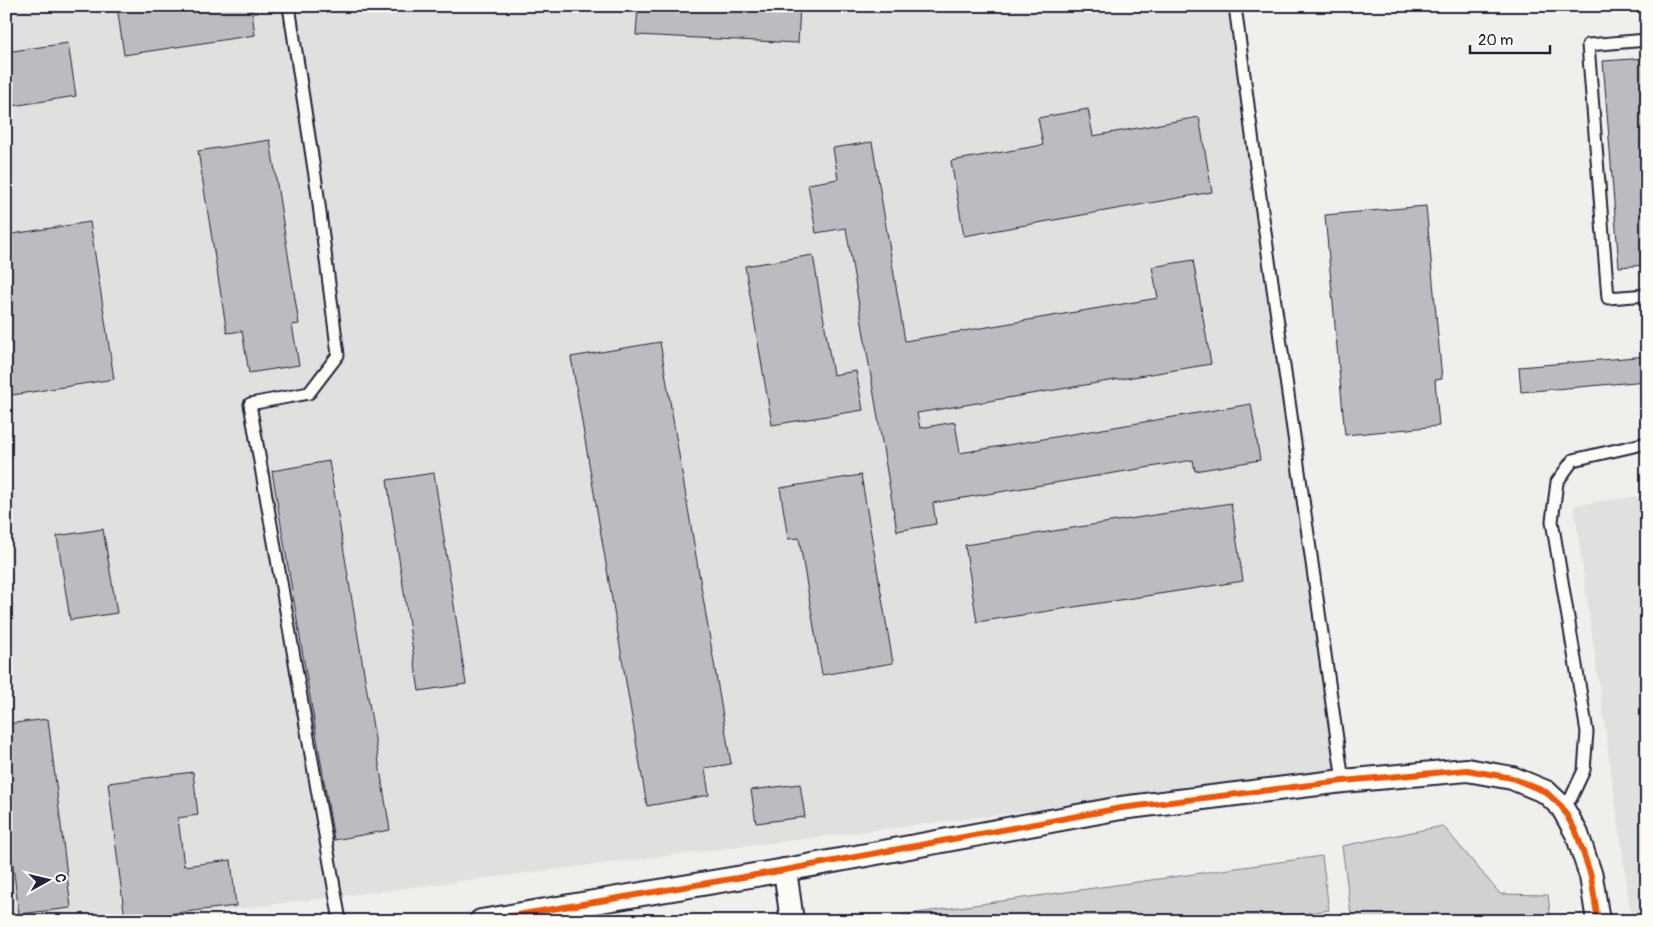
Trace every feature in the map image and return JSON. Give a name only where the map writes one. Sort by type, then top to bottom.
[{"type":"street","points":[[481,921],[785,870],[1121,808],[1343,780],[1467,770],[1512,778],[1554,800],[1577,834],[1591,876],[1598,921]]},
{"type":"street","points":[[785,870],[792,921]]},
{"type":"lane","points":[[289,6],[317,189],[338,355],[309,393],[250,404],[340,921]]},
{"type":"lane","points":[[1235,6],[1261,204],[1343,780]]},
{"type":"lane","points":[[1647,40],[1588,45],[1608,298],[1647,295]]},
{"type":"lane","points":[[1554,800],[1571,798],[1584,770],[1587,732],[1552,521],[1557,482],[1573,460],[1647,443]]},
{"type":"shaded area","points":[[6,6],[1238,6],[1345,772],[139,921],[6,921]]},
{"type":"shaded area","points":[[1647,495],[1647,921],[1632,921],[1574,505]]},
{"type":"shaded area","points":[[1443,826],[1500,894],[1548,895],[1551,921],[1352,921],[1342,846]]},
{"type":"shaded area","points":[[1322,856],[1329,910],[1254,921],[903,921],[902,915]]},
{"type":"building","points":[[117,6],[251,6],[255,35],[124,55]]},
{"type":"building","points":[[638,6],[800,6],[798,43],[636,35]]},
{"type":"building","points":[[68,43],[76,96],[6,107],[6,52]]},
{"type":"building","points":[[1647,58],[1647,265],[1619,267],[1603,61]]},
{"type":"building","points":[[1088,109],[1093,136],[1199,117],[1212,192],[964,236],[951,161],[1043,145],[1038,118]]},
{"type":"building","points":[[270,140],[299,324],[292,325],[299,365],[249,373],[242,331],[227,333],[198,151]]},
{"type":"building","points":[[872,142],[905,341],[1158,298],[1152,267],[1193,260],[1211,364],[917,413],[920,428],[955,422],[960,453],[1251,404],[1260,460],[1195,471],[1193,460],[933,503],[936,524],[897,531],[846,228],[816,233],[808,184],[838,179],[833,148]]},
{"type":"building","points":[[1426,206],[1442,379],[1435,380],[1439,426],[1345,435],[1325,215]]},
{"type":"building","points":[[90,222],[114,379],[6,396],[6,235]]},
{"type":"building","points":[[813,255],[833,375],[856,371],[863,410],[772,425],[745,266]]},
{"type":"building","points":[[660,342],[731,764],[705,768],[709,795],[647,806],[571,357]]},
{"type":"building","points":[[1647,356],[1647,381],[1521,392],[1519,367]]},
{"type":"building","points":[[329,461],[390,830],[334,840],[272,471]]},
{"type":"building","points":[[434,473],[466,684],[419,691],[387,480]]},
{"type":"building","points":[[861,475],[893,663],[822,675],[799,538],[788,539],[780,488]]},
{"type":"building","points":[[1231,503],[1243,581],[977,622],[965,545]]},
{"type":"building","points":[[103,529],[117,613],[70,620],[57,536]]},
{"type":"building","points":[[48,719],[71,908],[19,914],[6,809],[6,724]]},
{"type":"building","points":[[193,772],[198,815],[178,818],[184,866],[231,860],[236,906],[125,919],[108,783]]},
{"type":"building","points":[[800,784],[805,817],[756,823],[751,790]]},
{"type":"cycle path","points":[[481,921],[785,870],[1121,808],[1343,781],[1467,770],[1512,778],[1546,792],[1562,807],[1577,834],[1591,876],[1598,921]]}]
